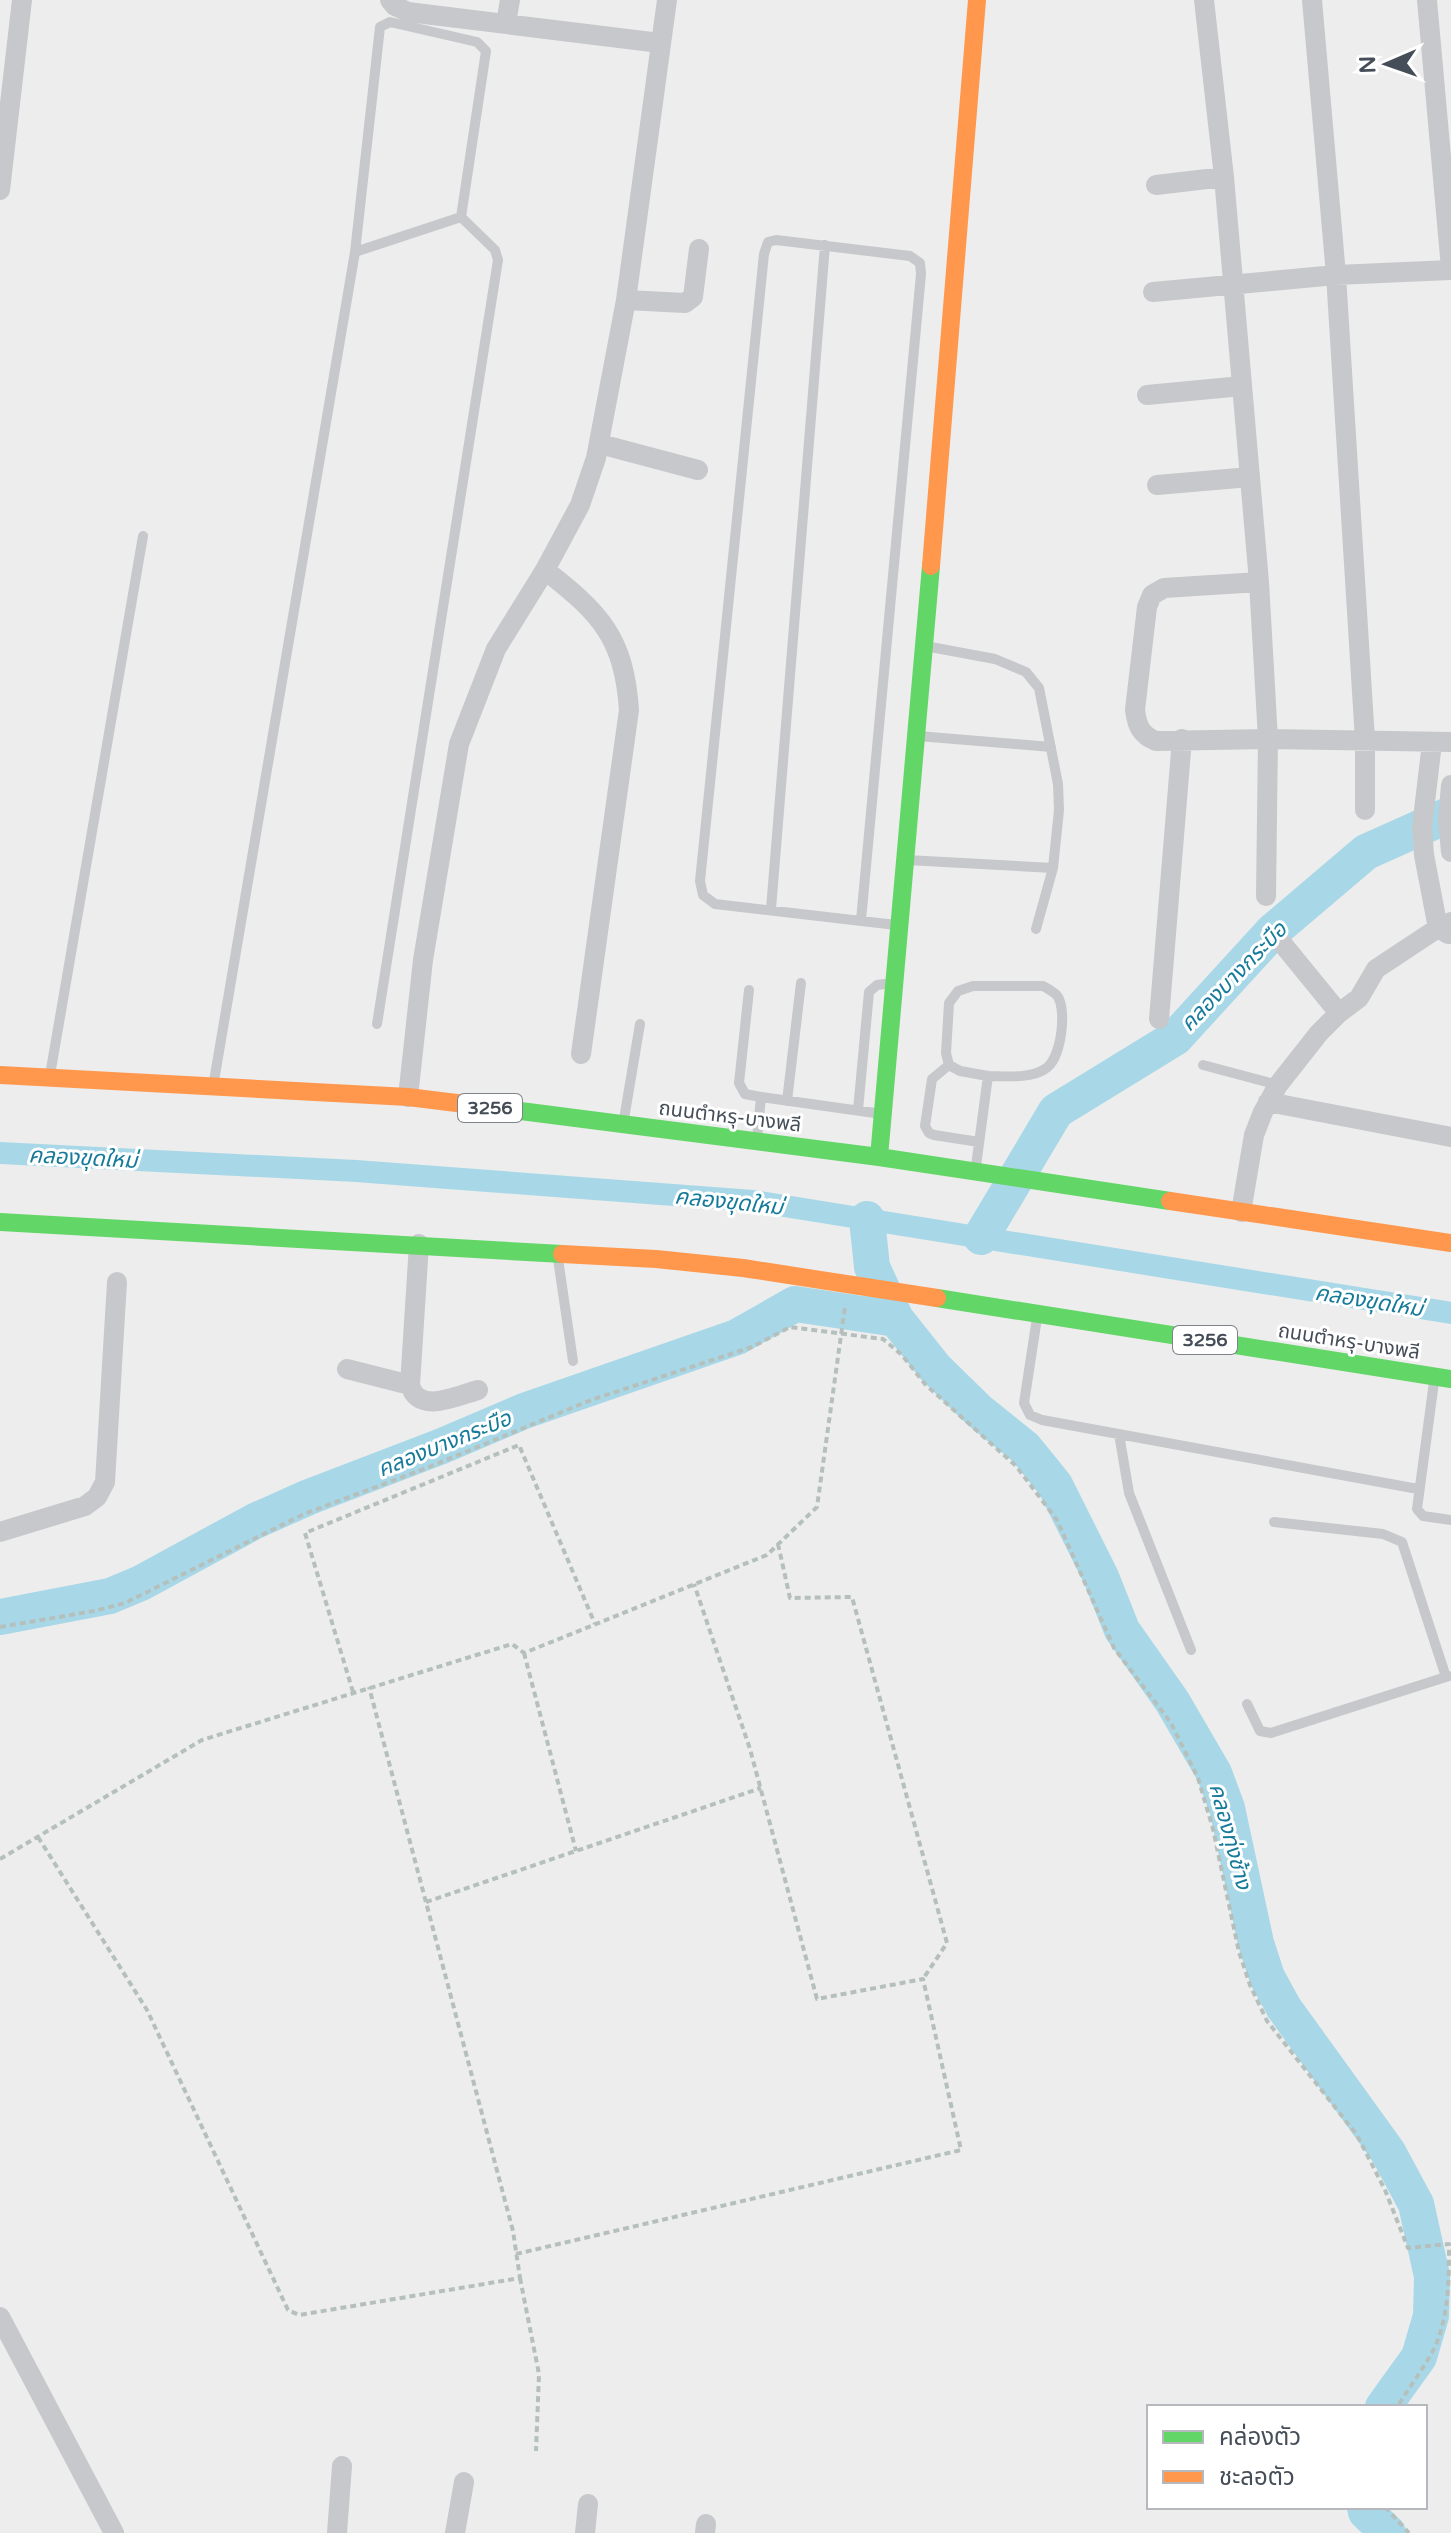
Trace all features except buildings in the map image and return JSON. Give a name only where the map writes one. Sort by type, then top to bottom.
[{"type":"main road","points":[[879,1157],[977,0]]},
{"type":"main road","name":"ถนนตำหรุ-บางพลี","points":[[0,1075],[408,1097],[879,1157],[1451,1243]]},
{"type":"main road","name":"ถนนตำหรุ-บางพลี","points":[[0,1222],[656,1259],[848,1285],[1443,1378]]},
{"type":"street","points":[[0,190],[22,0]]},
{"type":"street","points":[[390,0],[408,12],[660,43]]},
{"type":"street","points":[[506,23],[510,0]]},
{"type":"street","points":[[408,1097],[423,960],[459,744],[496,649],[545,570],[580,505],[600,444],[626,300],[667,0]]},
{"type":"street","points":[[1204,0],[1224,177],[1259,582],[1268,739],[1266,896]]},
{"type":"street","points":[[1312,0],[1336,275],[1365,740],[1365,810]]},
{"type":"street","points":[[1153,292],[1336,275],[1451,269],[1427,0]]},
{"type":"street","points":[[1156,185],[1224,177]]},
{"type":"street","points":[[626,300],[685,303],[693,297],[699,249]]},
{"type":"street","points":[[1147,395],[1242,386]]},
{"type":"street","points":[[600,444],[698,470]]},
{"type":"street","points":[[1157,485],[1250,477]]},
{"type":"street","points":[[545,570],[586,602],[616,644],[627,681],[629,710],[581,1054]]},
{"type":"street","points":[[1241,1212],[1254,1135],[1273,1094],[1339,1013],[1359,998],[1376,969],[1447,929],[1424,855],[1422,827],[1428,771],[1442,743],[1268,739],[1156,741],[1147,737],[1137,723],[1135,710],[1147,607],[1152,595],[1164,588],[1259,582]]},
{"type":"street","points":[[1159,1019],[1182,739]]},
{"type":"street","points":[[1451,785],[1448,820],[1451,852]]},
{"type":"street","points":[[1281,942],[1339,1013]]},
{"type":"street","points":[[1273,1094],[1451,1137]]},
{"type":"street","points":[[419,1244],[410,1385],[413,1394],[423,1401],[434,1402],[478,1390]]},
{"type":"street","points":[[0,1532],[85,1506],[97,1497],[105,1482],[117,1282]]},
{"type":"street","points":[[347,1369],[410,1385]]},
{"type":"street","points":[[0,2317],[114,2533]]},
{"type":"street","points":[[337,2533],[342,2466]]},
{"type":"street","points":[[455,2533],[464,2482]]},
{"type":"street","points":[[585,2533],[588,2504]]},
{"type":"lane","points":[[213,1087],[355,252],[380,27],[385,22],[477,42],[486,51],[461,217]]},
{"type":"lane","points":[[355,252],[461,217]]},
{"type":"lane","points":[[377,1024],[498,260],[495,250],[461,217]]},
{"type":"lane","points":[[861,920],[920,263],[910,256],[776,240],[768,242],[764,254],[700,881],[703,895],[715,904],[899,925]]},
{"type":"lane","points":[[771,909],[825,245]]},
{"type":"lane","points":[[49,1077],[143,536]]},
{"type":"lane","points":[[923,646],[995,659],[1026,672],[1039,688],[1058,784],[1059,810],[1053,868],[1036,929]]},
{"type":"lane","points":[[917,736],[1051,747]]},
{"type":"lane","points":[[905,860],[1053,868]]},
{"type":"lane","points":[[787,1101],[801,983]]},
{"type":"lane","points":[[858,1110],[869,992],[877,985],[894,983]]},
{"type":"lane","points":[[973,986],[1043,986],[1051,990],[1058,996],[1062,1010],[1059,1052],[1054,1061],[1046,1069],[1035,1073],[988,1076],[960,1071],[949,1065],[946,1053],[949,1003],[958,991],[973,986]]},
{"type":"lane","points":[[749,990],[739,1083],[745,1094],[883,1114]]},
{"type":"lane","points":[[623,1125],[640,1024]]},
{"type":"lane","points":[[949,1065],[932,1079],[925,1126],[934,1135],[979,1142]]},
{"type":"lane","points":[[1203,1065],[1273,1094]]},
{"type":"lane","points":[[976,1172],[988,1076]]},
{"type":"lane","points":[[757,1141],[761,1097]]},
{"type":"lane","points":[[558,1253],[573,1361]]},
{"type":"lane","points":[[1037,1314],[1024,1403],[1030,1415],[1042,1420],[1418,1489]]},
{"type":"lane","points":[[1443,1378],[1418,1489],[1419,1514],[1451,1520]]},
{"type":"lane","points":[[1119,1434],[1129,1493],[1191,1650]]},
{"type":"lane","points":[[1247,1704],[1260,1731],[1271,1733],[1448,1676],[1402,1542],[1383,1534],[1274,1522]]},
{"type":"path","points":[[524,1653],[767,1555],[817,1507],[848,1285]]},
{"type":"path","points":[[0,1627],[125,1603],[304,1514],[429,1467],[591,1400],[752,1347],[790,1327],[883,1339],[902,1355],[925,1384],[1016,1466],[1057,1520],[1114,1648],[1171,1723],[1198,1778],[1213,1829],[1239,1952],[1267,2021],[1357,2135],[1385,2190],[1408,2248],[1449,2244],[1449,2271],[1441,2329],[1429,2357],[1398,2405]]},
{"type":"path","points":[[353,1692],[305,1533],[519,1445],[595,1624]]},
{"type":"path","points":[[694,1584],[750,1749],[817,1999],[923,1979],[947,1943],[852,1597],[790,1598],[778,1544]]},
{"type":"path","points":[[0,1859],[202,1740],[512,1644],[524,1653],[576,1851]]},
{"type":"path","points":[[369,1687],[509,2216],[539,2374],[536,2451]]},
{"type":"path","points":[[426,1902],[761,1788]]},
{"type":"path","points":[[38,1837],[147,2010],[288,2310],[299,2315],[520,2278]]},
{"type":"path","points":[[516,2254],[961,2150],[923,1979]]},
{"type":"path","points":[[1387,2509],[1409,2533]]},
{"type":"waterway","name":"คลองบางกระบือ","points":[[981,1237],[1056,1111],[1175,1038],[1273,931],[1366,852],[1451,814]]},
{"type":"waterway","name":"คลองขุดใหม่","points":[[0,1153],[356,1171],[753,1201],[1451,1313]]},
{"type":"waterway","name":"คลองทุ่งช้าง","points":[[867,1219],[872,1267],[896,1319],[935,1368],[979,1411],[1025,1448],[1055,1485],[1101,1577],[1122,1630],[1172,1701],[1214,1773],[1227,1808],[1256,1943],[1267,1977],[1284,2008],[1388,2152],[1416,2204],[1432,2276],[1431,2316],[1419,2357],[1384,2405]]},
{"type":"waterway","name":"คลองบางกระบือ","points":[[0,1617],[110,1596],[141,1583],[255,1521],[309,1497],[524,1411],[737,1337],[795,1304],[896,1319]]},
{"type":"waterway","name":"คลองทุ่งช้าง","points":[[1365,2509],[1388,2533]]},
{"type":"traffic: fast","points":[[879,1157],[931,566]]},
{"type":"traffic: fast","points":[[505,1109],[879,1157],[1170,1201]]},
{"type":"traffic: fast","points":[[0,1222],[562,1254]]},
{"type":"traffic: fast","points":[[937,1298],[1451,1379]]},
{"type":"traffic: slow","points":[[931,566],[977,0]]},
{"type":"traffic: slow","points":[[0,1075],[408,1097],[505,1109]]},
{"type":"traffic: slow","points":[[1170,1201],[1451,1243]]},
{"type":"traffic: slow","points":[[562,1254],[743,1268],[937,1298]]}]
